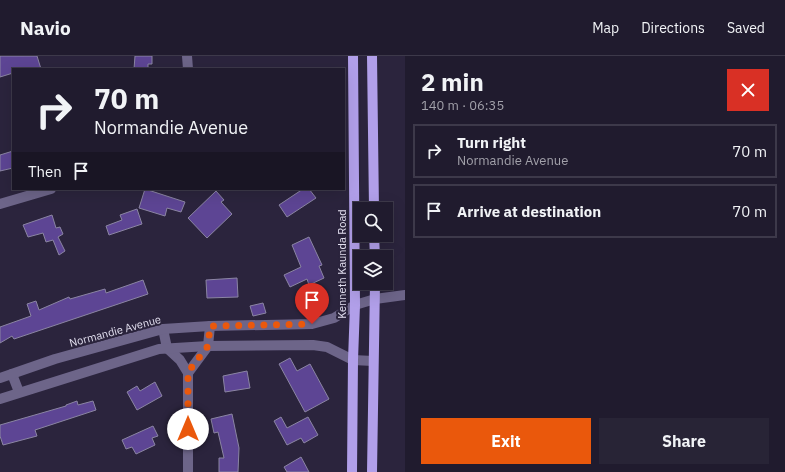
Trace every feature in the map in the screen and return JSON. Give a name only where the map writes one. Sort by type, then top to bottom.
[{"type":"main road","name":"Kenneth Kaunda Road","points":[[352,472],[355,305],[353,56]]},
{"type":"main road","points":[[372,56],[374,202]]},
{"type":"main road","points":[[372,472],[375,290]]},
{"type":"street","points":[[187,56],[188,68]]},
{"type":"street","points":[[0,204],[48,190]]},
{"type":"street","name":"Normandie Avenue","points":[[0,378],[55,359],[163,330],[210,326],[312,324],[334,318],[355,305],[375,299],[405,295]]},
{"type":"street","points":[[188,372],[208,346],[210,326]]},
{"type":"street","points":[[163,330],[167,348],[180,360],[188,372],[188,472]]},
{"type":"street","points":[[0,399],[167,348],[208,346],[320,346],[337,351],[353,360],[373,361]]},
{"type":"street","points":[[12,374],[19,392]]},
{"type":"building","points":[[0,56],[37,56],[41,68],[12,68],[12,73],[0,77]]},
{"type":"building","points":[[135,56],[152,56],[152,64],[148,64],[148,68],[134,68]]},
{"type":"building","points":[[12,151],[12,168],[0,171],[0,155]]},
{"type":"building","points":[[145,190],[185,202],[181,212],[167,208],[165,216],[139,208]]},
{"type":"building","points":[[302,190],[310,190],[316,198],[287,217],[279,205]]},
{"type":"building","points":[[216,191],[224,200],[221,202],[232,214],[207,238],[188,218]]},
{"type":"building","points":[[137,209],[142,224],[109,235],[106,226],[122,220],[120,215]]},
{"type":"building","points":[[52,215],[56,228],[60,227],[63,234],[58,237],[65,251],[59,255],[53,240],[46,242],[43,233],[28,237],[23,225]]},
{"type":"building","points":[[309,237],[322,265],[319,266],[324,278],[309,285],[307,279],[290,287],[284,275],[301,267],[292,245]]},
{"type":"building","points":[[237,278],[238,297],[207,298],[206,280]]},
{"type":"building","points":[[143,280],[148,294],[14,339],[12,336],[0,343],[0,327],[31,316],[27,304],[36,301],[39,310],[69,297],[70,299],[105,289],[106,293]]},
{"type":"building","points":[[263,303],[266,313],[253,316],[250,306]]},
{"type":"building","points":[[290,358],[297,371],[310,364],[329,399],[305,412],[279,364]]},
{"type":"building","points":[[247,371],[250,388],[225,392],[223,376]]},
{"type":"building","points":[[155,382],[162,396],[137,410],[127,392],[137,386],[140,391]]},
{"type":"building","points":[[77,401],[78,405],[93,401],[96,410],[35,430],[37,436],[3,445],[0,436],[0,425],[66,406]]},
{"type":"building","points":[[232,414],[239,448],[238,472],[219,472],[219,458],[224,458],[218,432],[214,433],[211,419]]},
{"type":"building","points":[[281,417],[287,428],[308,417],[318,435],[304,443],[301,438],[287,445],[274,421]]},
{"type":"building","points":[[153,426],[158,436],[152,438],[155,445],[136,454],[132,447],[126,449],[122,440]]},
{"type":"building","points":[[301,457],[309,472],[287,472],[284,467]]},
{"type":"route","points":[[188,429],[188,372],[208,346],[210,326],[312,324]]}]
